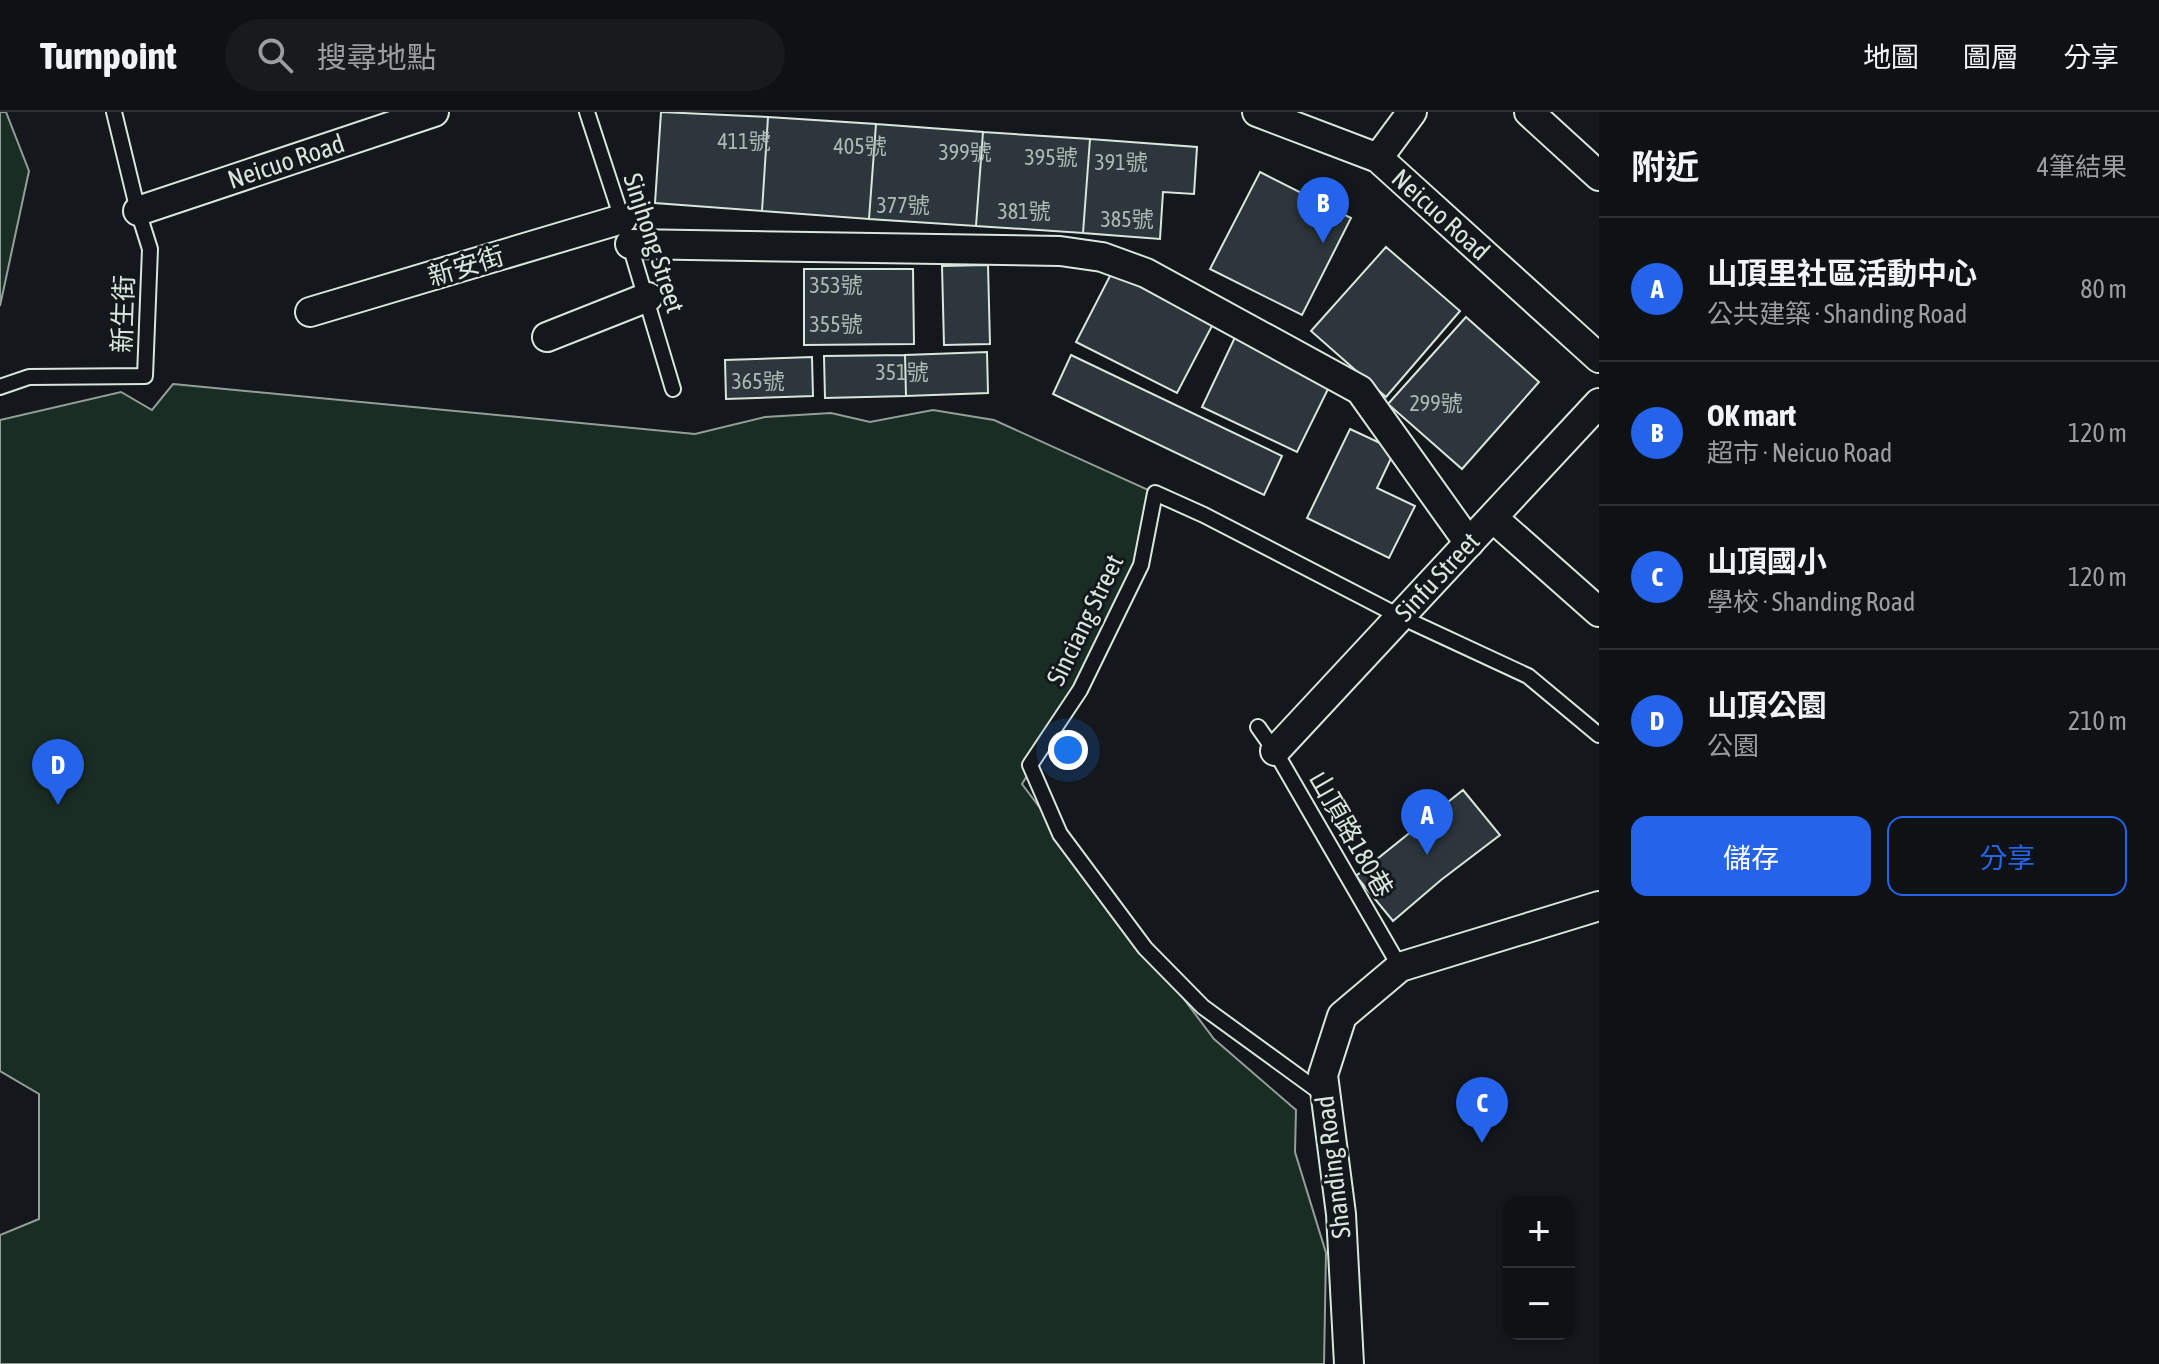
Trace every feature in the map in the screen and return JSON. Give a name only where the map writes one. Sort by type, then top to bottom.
[{"type":"street","name":"Neicuo Road","points":[[138,211],[434,112]]},
{"type":"street","name":"Neicuo Road","points":[[1257,112],[1378,158],[1599,358]]},
{"type":"street","points":[[1378,158],[1412,112]]},
{"type":"street","points":[[1529,112],[1599,176]]},
{"type":"street","name":"新安街","points":[[310,312],[626,232],[1060,251],[1102,257],[1146,273],[1360,390],[1469,543]]},
{"type":"street","points":[[547,337],[648,297]]},
{"type":"street","name":"Sinfu Street","points":[[1275,751],[1599,403]]},
{"type":"street","points":[[1493,518],[1599,612]]},
{"type":"street","name":"Shanding Road","points":[[1349,1364],[1341,1214],[1323,1075],[1342,1016],[1400,967],[1599,906]]},
{"type":"lane","name":"新生街","points":[[0,387],[29,377],[145,376],[150,249],[114,112]]},
{"type":"lane","name":"Sinjhong Street","points":[[587,112],[648,297],[673,389]]},
{"type":"lane","name":"Sinciang Street","points":[[1325,1096],[1203,1007],[1145,948],[1060,834],[1030,765],[1080,690],[1141,565],[1155,493],[1204,515],[1401,617],[1528,676],[1599,735]]},
{"type":"lane","name":"山頂路180巷","points":[[1258,727],[1275,751],[1400,967]]},
{"type":"green space","points":[[0,112],[6,112],[29,171],[0,306]]},
{"type":"green space","points":[[173,384],[695,434],[765,417],[831,413],[870,422],[933,410],[994,420],[1155,493],[1141,565],[1080,690],[1022,784],[1214,1039],[1296,1110],[1295,1152],[1326,1253],[1324,1364],[0,1364],[0,1235],[39,1219],[39,1094],[0,1071],[0,420],[121,392],[152,410]]},
{"type":"building","points":[[661,112],[768,117],[762,211],[655,203]]},
{"type":"building","points":[[768,117],[876,124],[869,219],[762,211]]},
{"type":"building","points":[[876,124],[983,132],[976,226],[869,219]]},
{"type":"building","points":[[983,132],[1090,139],[1083,233],[976,226]]},
{"type":"building","points":[[1090,139],[1197,147],[1194,194],[1163,192],[1160,239],[1083,233]]},
{"type":"building","points":[[1260,172],[1351,218],[1302,315],[1210,269]]},
{"type":"building","points":[[1386,247],[1460,311],[1386,397],[1311,331]]},
{"type":"building","points":[[988,265],[990,344],[944,345],[942,266]]},
{"type":"building","points":[[804,269],[913,269],[914,344],[804,345]]},
{"type":"building","points":[[1112,272],[1213,324],[1177,393],[1076,342]]},
{"type":"building","points":[[1466,317],[1539,382],[1462,469],[1388,404]]},
{"type":"building","points":[[1237,333],[1333,379],[1297,452],[1202,407]]},
{"type":"building","points":[[987,352],[988,393],[906,396],[905,355]]},
{"type":"building","points":[[905,355],[906,396],[825,398],[824,356]]},
{"type":"building","points":[[1071,355],[1282,456],[1264,495],[1053,394]]},
{"type":"building","points":[[812,357],[813,396],[726,399],[725,360]]},
{"type":"building","points":[[1350,429],[1395,450],[1377,488],[1415,506],[1389,558],[1307,518]]},
{"type":"building","points":[[1463,790],[1500,835],[1393,921],[1356,876]]},
{"type":"place","name":"OK mart","points":[[1323,243]]},
{"type":"place","name":"山頂公園","points":[[58,805]]},
{"type":"place","name":"山頂里社區活動中心","points":[[1427,855]]},
{"type":"place","name":"山頂國小","points":[[1482,1143]]}]
